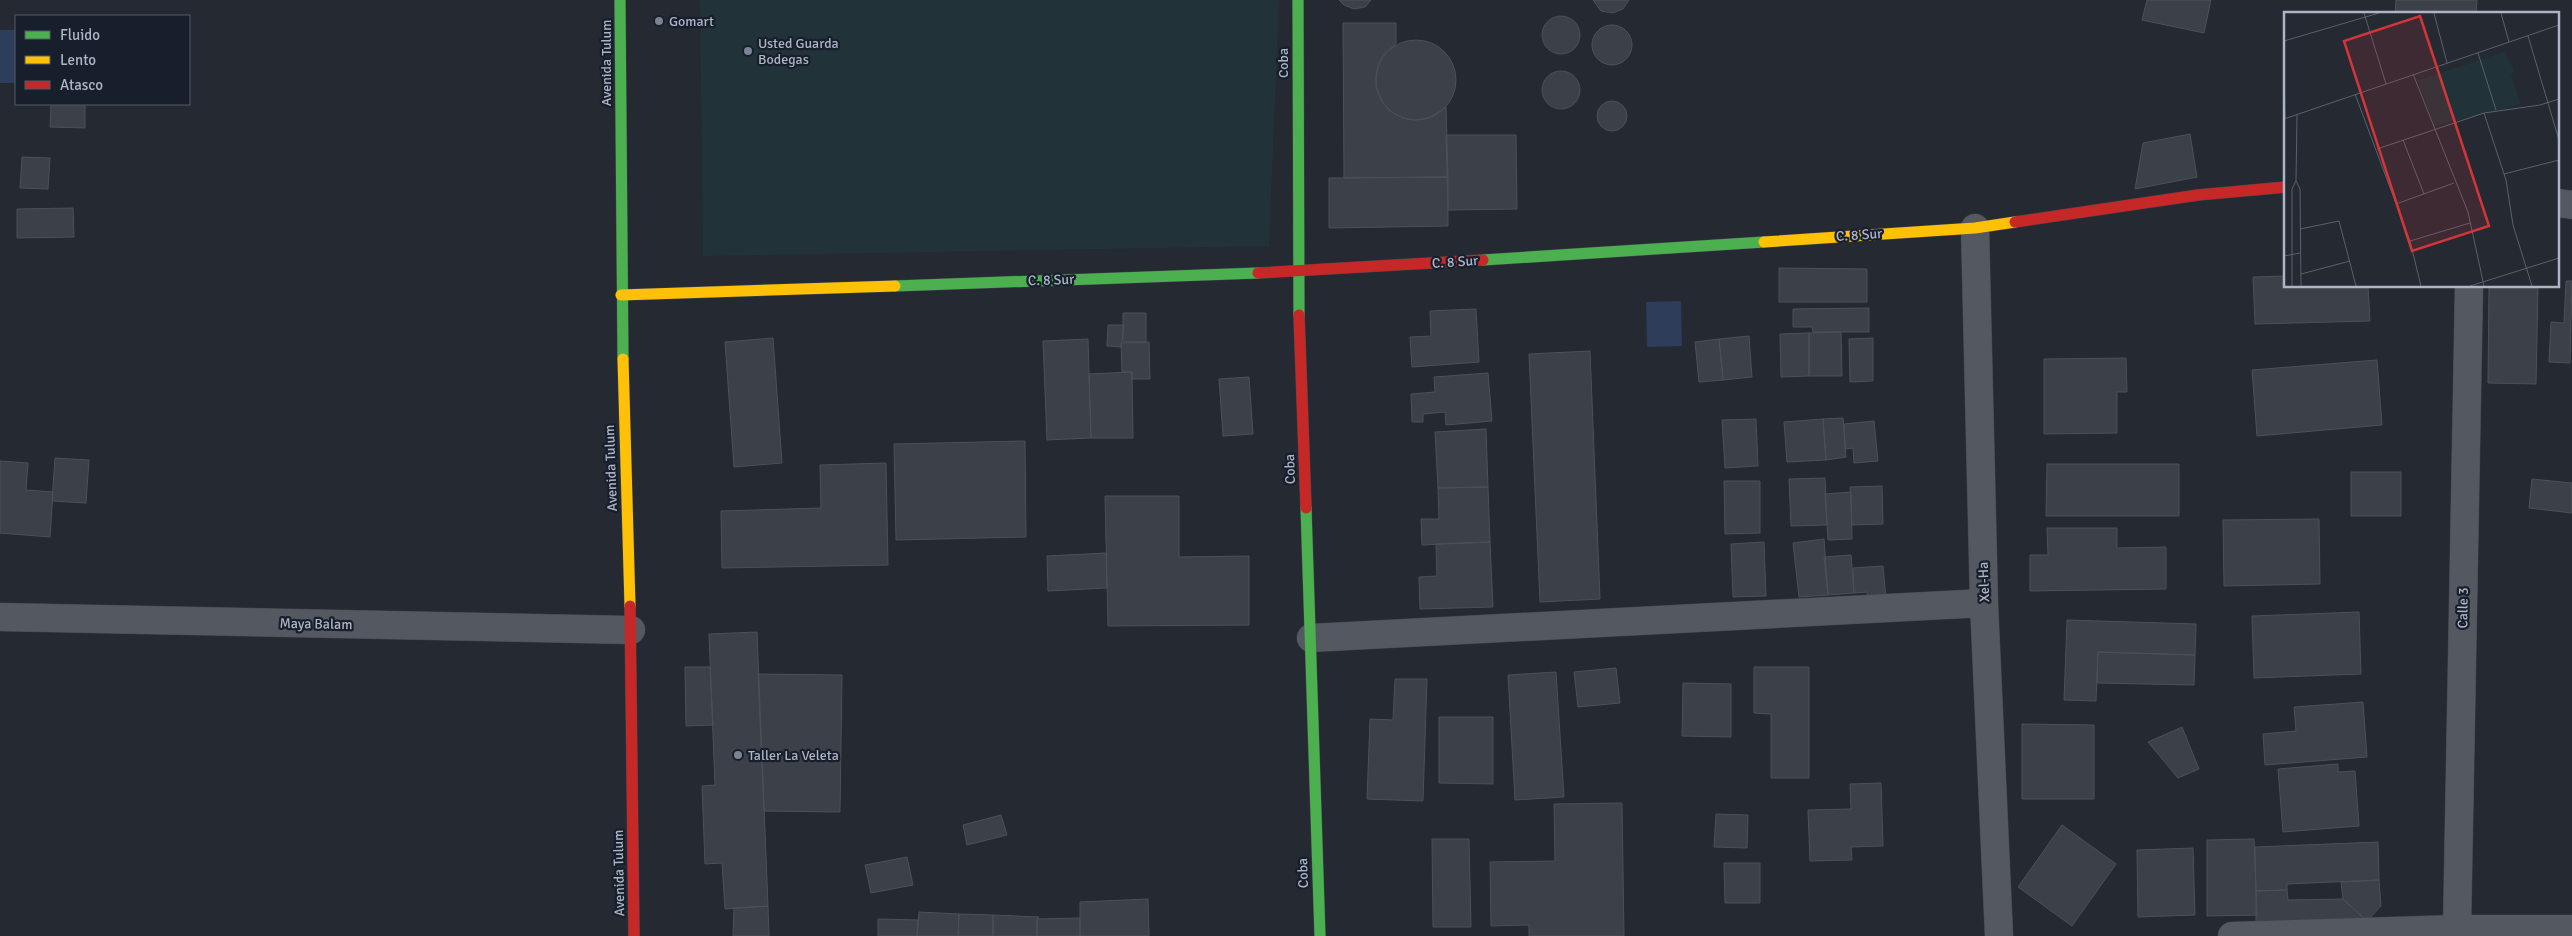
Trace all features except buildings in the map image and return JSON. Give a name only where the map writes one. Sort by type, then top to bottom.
[{"type":"main road","name":"Avenida Tulum","points":[[620,0],[621,294],[631,630],[634,936]]},
{"type":"main road","name":"Coba","points":[[1298,0],[1297,272],[1320,936]]},
{"type":"main road","name":"C. 8 Sur","points":[[621,294],[1297,272],[1975,228],[2198,195],[2284,187]]},
{"type":"street","name":"Xel-Ha","points":[[1975,228],[1984,603],[1999,936]]},
{"type":"street","name":"Calle 3","points":[[2457,929],[2469,288]]},
{"type":"street","points":[[1311,638],[1984,603]]},
{"type":"street","name":"Maya Balam","points":[[0,617],[631,630]]},
{"type":"street","points":[[2232,936],[2457,929],[2572,929]]},
{"type":"shaded area","points":[[700,0],[1279,0],[1269,246],[703,256]]},
{"type":"water","points":[[0,30],[15,30],[15,83],[0,83]]},
{"type":"water","points":[[1681,301],[1682,346],[1647,347],[1646,302]]},
{"type":"traffic: fast","points":[[620,0],[623,359]]},
{"type":"traffic: fast","points":[[1298,0],[1299,315]]},
{"type":"traffic: fast","points":[[1483,260],[1764,242]]},
{"type":"traffic: fast","points":[[895,286],[1258,273]]},
{"type":"traffic: fast","points":[[1306,508],[1320,936]]},
{"type":"traffic: slow","points":[[1764,242],[1975,228],[2015,222]]},
{"type":"traffic: slow","points":[[621,295],[895,286]]},
{"type":"traffic: slow","points":[[623,359],[630,606]]},
{"type":"traffic: jam","points":[[2015,222],[2198,195],[2284,187]]},
{"type":"traffic: jam","points":[[1258,273],[1483,260]]},
{"type":"traffic: jam","points":[[1299,315],[1306,508]]},
{"type":"traffic: jam","points":[[630,606],[634,936]]},
{"type":"place","name":"Gomart","points":[[659,21]]},
{"type":"place","name":"Usted Guarda Bodegas","points":[[748,51]]},
{"type":"place","name":"Taller La Veleta","points":[[738,755]]}]
